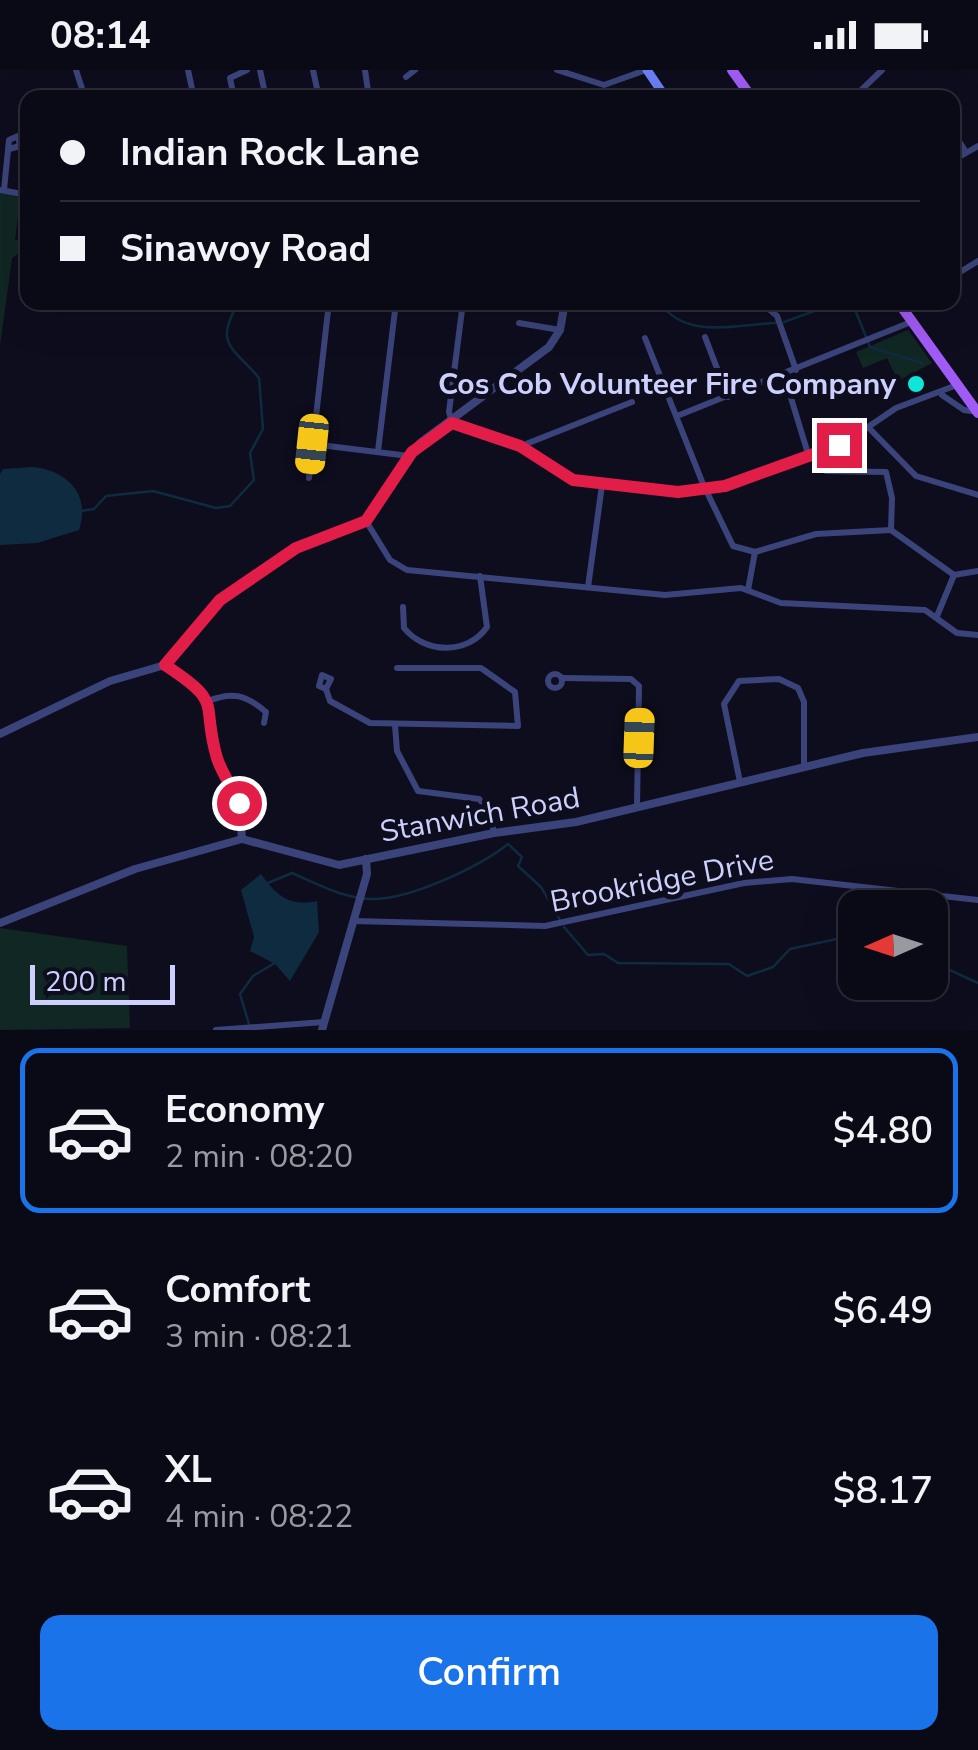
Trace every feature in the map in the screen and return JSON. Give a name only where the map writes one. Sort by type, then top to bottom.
[{"type":"main road","points":[[906,310],[978,412]]},
{"type":"street","points":[[232,90],[230,78],[248,70]]},
{"type":"street","points":[[406,77],[415,70]]},
{"type":"street","points":[[557,70],[604,85],[646,70]]},
{"type":"street","points":[[861,90],[882,70]]},
{"type":"street","points":[[960,143],[966,152]]},
{"type":"street","points":[[960,156],[978,146]]},
{"type":"street","points":[[2,190],[9,149]]},
{"type":"street","points":[[309,478],[329,310]]},
{"type":"street","points":[[378,451],[395,310]]},
{"type":"street","points":[[452,423],[449,412],[462,310]]},
{"type":"street","points":[[0,734],[110,681],[165,665],[220,600],[296,548],[366,521],[409,456],[429,436],[452,423],[544,352],[560,330],[564,310]]},
{"type":"street","points":[[770,310],[796,370]]},
{"type":"street","points":[[676,416],[912,322]]},
{"type":"street","points":[[519,323],[560,330]]},
{"type":"street","points":[[705,337],[728,397]]},
{"type":"street","points":[[645,338],[730,543],[755,552],[816,534],[891,530],[954,575],[978,570]]},
{"type":"street","points":[[784,375],[811,456],[826,471],[886,472],[891,480],[891,530]]},
{"type":"street","points":[[452,423],[520,446],[560,476],[602,485],[706,490],[811,456],[896,408],[957,385]]},
{"type":"street","points":[[940,394],[964,410],[978,412]]},
{"type":"street","points":[[520,446],[632,402]]},
{"type":"street","points":[[868,426],[916,476],[978,495]]},
{"type":"street","points":[[312,444],[409,456]]},
{"type":"street","points":[[588,587],[602,485]]},
{"type":"street","points":[[366,521],[390,560],[402,568],[672,595],[748,590],[781,604],[920,609],[938,616],[957,633],[978,635]]},
{"type":"street","points":[[748,590],[755,552]]},
{"type":"street","points":[[938,616],[954,575]]},
{"type":"street","points":[[403,607],[404,628],[420,644],[440,648],[470,642],[481,636],[488,622],[480,576]]},
{"type":"street","points":[[0,924],[135,869],[242,839],[242,816],[219,763],[208,701],[192,683],[165,665]]},
{"type":"street","points":[[326,689],[330,701],[355,719],[396,725],[518,726],[515,692],[487,670],[397,668]]},
{"type":"street","points":[[562,678],[631,680],[638,686],[637,805]]},
{"type":"street","points":[[740,782],[724,704],[739,681],[780,679],[798,688],[804,702],[804,766]]},
{"type":"street","points":[[208,701],[231,694],[245,697],[266,712],[264,723]]},
{"type":"street","points":[[396,725],[397,751],[418,791],[479,800],[489,810],[494,833]]},
{"type":"street","name":"Stanwich Road","points":[[242,839],[329,865],[494,833],[568,824],[882,749],[978,738]]},
{"type":"street","points":[[216,1030],[324,1026],[364,885],[366,858]]},
{"type":"street","name":"Brookridge Drive","points":[[354,921],[562,923],[744,883],[782,880],[828,881],[978,900]]},
{"type":"green space","points":[[0,190],[20,193],[15,240],[20,240],[20,252],[12,258],[0,346]]},
{"type":"green space","points":[[908,330],[932,363],[898,381],[887,358],[863,368],[856,352]]},
{"type":"green space","points":[[0,928],[127,946],[130,1028],[0,1030]]},
{"type":"water","points":[[32,467],[56,473],[73,486],[82,505],[79,530],[37,543],[0,545],[0,474],[3,469]]},
{"type":"water","points":[[261,874],[284,898],[317,901],[319,932],[290,981],[275,964],[250,951],[254,937],[241,890]]},
{"type":"waterway","points":[[81,511],[94,509],[106,496],[153,491],[216,508],[230,506],[254,480],[250,453],[263,429],[259,378],[227,337],[235,310]]},
{"type":"waterway","points":[[666,310],[683,322],[713,328],[776,323]]},
{"type":"waterway","points":[[784,322],[817,310]]},
{"type":"waterway","points":[[855,310],[870,347],[922,363]]},
{"type":"waterway","points":[[268,883],[292,873],[352,896],[389,898],[444,880],[508,844],[522,857],[518,866],[541,887],[560,920]]},
{"type":"waterway","points":[[564,927],[588,955],[604,954],[618,963],[729,964],[747,976],[773,967],[790,949],[838,939]]},
{"type":"waterway","points":[[249,1024],[240,994],[253,976],[275,963]]},
{"type":"waterway","points":[[948,969],[978,983]]},
{"type":"place","name":"Cos Cob Volunteer Fire Company","points":[[916,384]]},
{"type":"route","points":[[239,803],[219,763],[208,701],[192,683],[165,665],[220,600],[296,548],[366,521],[412,452],[436,432],[452,423],[514,443],[560,476],[573,480],[678,492],[725,486],[839,445]]}]
